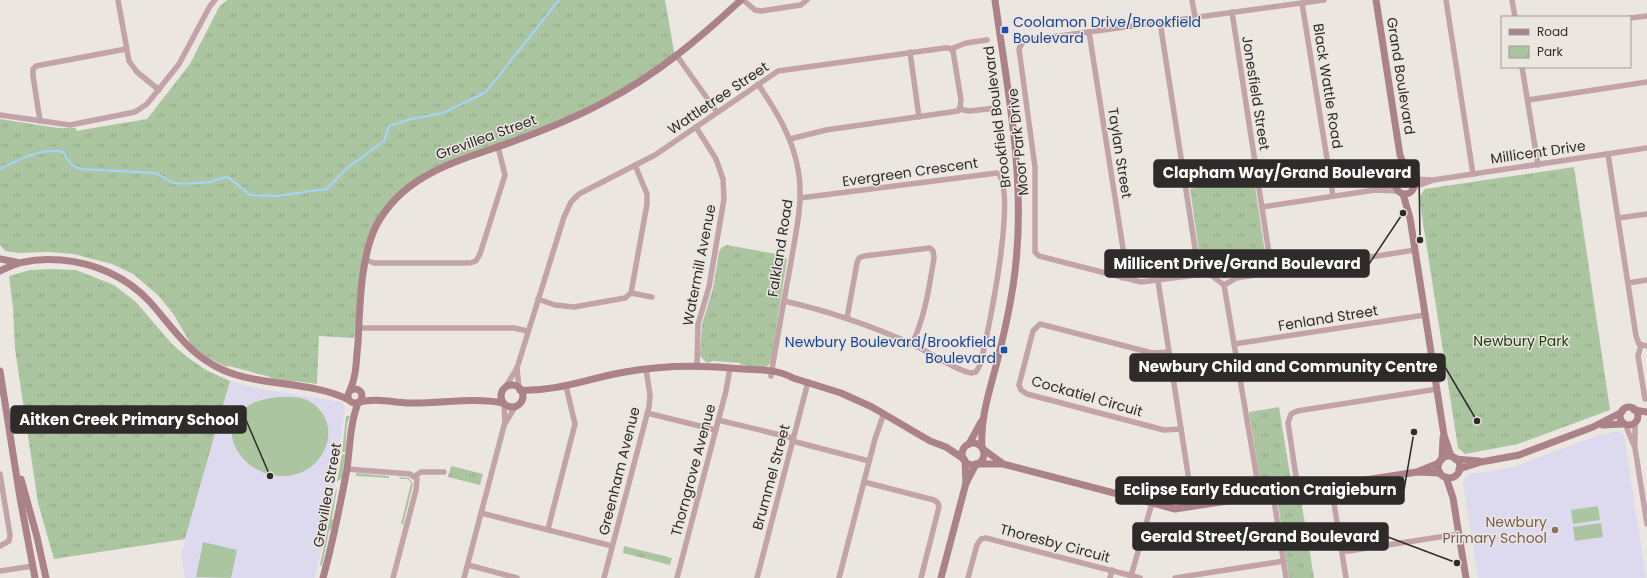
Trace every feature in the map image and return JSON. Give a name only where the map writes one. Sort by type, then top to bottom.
[{"type":"street","points":[[118,0],[126,49],[132,66],[159,90]]},
{"type":"street","points":[[742,0],[755,10],[761,11],[801,5],[807,0]]},
{"type":"street","name":"Grevillea Street","points":[[323,578],[336,526],[347,469],[354,402],[350,391],[355,376],[366,260],[372,236],[382,216],[406,188],[428,173],[440,167],[562,123],[636,84],[678,56],[742,0]]},
{"type":"street","name":"Brookfield Boulevard","points":[[982,448],[982,420],[1007,322],[1019,234],[1017,158],[995,0]]},
{"type":"street","points":[[1192,0],[1195,17]]},
{"type":"street","name":"Moor Park Drive","points":[[1224,285],[1211,275],[1199,274],[1158,281],[1141,282],[1039,256],[1034,250],[1036,167],[1020,47],[1022,43],[1027,40],[1324,0]]},
{"type":"street","name":"Grand Boulevard","points":[[1376,0],[1400,155],[1398,179],[1406,191]]},
{"type":"street","points":[[1446,0],[1473,174]]},
{"type":"street","points":[[1512,0],[1515,16]]},
{"type":"street","points":[[0,115],[70,125],[125,116],[141,109],[159,90],[185,55],[212,1]]},
{"type":"street","name":"Black Wattle Road","points":[[1302,3],[1333,196]]},
{"type":"street","name":"Jonesfield Street","points":[[1232,12],[1272,273]]},
{"type":"street","points":[[1631,18],[1647,16]]},
{"type":"street","points":[[1160,22],[1199,274]]},
{"type":"street","name":"Taylan Street","points":[[1089,32],[1125,261],[1122,278]]},
{"type":"street","name":"Wattletree Street","points":[[504,390],[517,368],[527,331],[564,217],[571,202],[585,190],[635,166],[655,154],[772,74],[783,70],[910,52],[945,48],[951,49],[966,43],[987,40]]},
{"type":"street","points":[[40,121],[33,76],[33,69],[36,66],[126,49]]},
{"type":"street","points":[[790,139],[826,130],[955,112],[959,109],[961,104],[954,54],[951,49]]},
{"type":"street","points":[[910,52],[919,117]]},
{"type":"street","points":[[678,56],[717,112]]},
{"type":"street","points":[[1522,68],[1538,164]]},
{"type":"street","points":[[1528,100],[1647,82]]},
{"type":"street","name":"Falkland Road","points":[[758,84],[780,118],[790,139],[798,169],[800,198],[798,219],[771,374]]},
{"type":"street","points":[[959,109],[969,111],[997,108]]},
{"type":"street","name":"Watermill Avenue","points":[[696,127],[710,147],[718,164],[723,179],[724,199],[710,287],[698,324],[697,366]]},
{"type":"street","points":[[366,260],[374,263],[470,263],[476,261],[480,254],[505,174],[498,147]]},
{"type":"street","name":"Millicent Drive","points":[[1262,207],[1375,190],[1406,191],[1433,180],[1647,148]]},
{"type":"street","points":[[1608,154],[1636,336],[1644,345],[1638,356],[1645,399]]},
{"type":"street","name":"Grand Boulevard","points":[[1400,155],[1410,177],[1406,191]]},
{"type":"street","points":[[538,299],[555,305],[574,307],[625,298],[631,293],[647,204],[647,194],[635,166]]},
{"type":"street","name":"Evergreen Crescent","points":[[784,301],[847,318],[912,344],[968,373],[973,373],[978,370],[992,315],[999,274],[1003,205],[1002,182],[1000,176],[994,172],[800,198]]},
{"type":"street","points":[[1398,179],[1410,177]]},
{"type":"street","name":"Millicent Drive","points":[[1410,177],[1433,180]]},
{"type":"street","name":"Millicent Drive","points":[[1375,190],[1398,179]]},
{"type":"street","points":[[1406,191],[1444,435],[1453,458],[1459,463],[1459,469],[1454,476],[1454,498],[1466,578]]},
{"type":"street","points":[[1618,218],[1647,214]]},
{"type":"street","points":[[847,318],[859,258],[864,256],[930,248],[933,251],[934,258],[925,309],[912,344]]},
{"type":"street","points":[[1260,496],[1224,285],[1236,278],[1415,250]]},
{"type":"street","points":[[0,259],[16,262],[69,260],[86,264],[110,273],[125,281],[144,296],[175,334],[193,352],[222,369],[254,380],[335,393],[354,402],[376,400],[408,403],[450,403],[484,400],[504,404],[509,407],[518,405]]},
{"type":"street","points":[[0,271],[16,262]]},
{"type":"street","points":[[1628,284],[1647,280]]},
{"type":"street","points":[[1158,281],[1193,506]]},
{"type":"street","points":[[631,293],[652,297]]},
{"type":"street","name":"Fenland Street","points":[[1234,344],[1425,315]]},
{"type":"street","name":"Cockatiel Circuit","points":[[1169,352],[1152,353],[1040,324],[1033,331],[1021,378],[1020,388],[1027,394],[1164,430],[1181,430]]},
{"type":"street","points":[[359,328],[514,328],[527,331]]},
{"type":"street","points":[[484,400],[512,386],[520,389],[542,390],[566,386],[608,375],[646,369],[697,366],[745,369],[793,378],[841,393],[884,413],[930,441],[946,447],[968,464],[1003,464],[1175,509],[1416,472],[1454,476]]},
{"type":"street","name":"Wattletree Street","points":[[517,368],[520,389]]},
{"type":"street","name":"Thorngrove Avenue","points":[[677,578],[726,391],[730,368]]},
{"type":"street","name":"Greenham Avenue","points":[[604,578],[647,413],[650,395],[646,369]]},
{"type":"street","points":[[0,371],[1,387],[35,578]]},
{"type":"street","name":"Grevillea Street","points":[[355,376],[360,390]]},
{"type":"street","name":"Brummel Street","points":[[757,578],[808,382]]},
{"type":"street","points":[[548,530],[575,424],[566,386]]},
{"type":"street","points":[[518,405],[522,396],[520,389]]},
{"type":"street","points":[[1298,490],[1288,423],[1291,414],[1297,411],[1437,389]]},
{"type":"street","points":[[335,393],[360,390],[376,400]]},
{"type":"street","points":[[354,402],[362,398],[360,390]]},
{"type":"street","points":[[464,578],[505,422],[504,404],[501,398],[504,390]]},
{"type":"street","points":[[505,422],[518,405],[526,398],[542,390]]},
{"type":"street","points":[[1459,469],[1481,462],[1519,455],[1593,427],[1627,408],[1647,412]]},
{"type":"street","points":[[1634,410],[1638,416],[1636,422],[1635,448]]},
{"type":"street","points":[[1622,412],[1620,417],[1625,424],[1635,448],[1644,491],[1647,524]]},
{"type":"street","points":[[647,413],[716,430]]},
{"type":"street","points":[[839,578],[869,460],[884,413]]},
{"type":"street","points":[[1593,427],[1625,424],[1631,425],[1647,416]]},
{"type":"street","points":[[718,420],[869,460]]},
{"type":"street","name":"Brookfield Boulevard","points":[[967,445],[982,420]]},
{"type":"street","points":[[1444,435],[1440,461],[1443,475],[1454,498]]},
{"type":"street","points":[[946,447],[976,443],[1003,464]]},
{"type":"street","points":[[966,483],[962,452],[967,445]]},
{"type":"street","points":[[941,578],[966,483],[977,464],[984,456],[982,448]]},
{"type":"street","points":[[12,452],[37,537],[46,578]]},
{"type":"street","points":[[1416,472],[1440,461],[1453,458],[1481,462]]},
{"type":"street","points":[[347,469],[410,474],[415,476],[422,472],[444,472]]},
{"type":"street","points":[[0,474],[10,535],[9,542],[0,546]]},
{"type":"street","points":[[393,578],[417,485],[415,476]]},
{"type":"street","points":[[864,482],[934,500],[938,503],[939,507],[921,578]]},
{"type":"street","points":[[1331,485],[1346,578]]},
{"type":"street","points":[[1273,494],[1286,578]]},
{"type":"street","points":[[1132,576],[1152,504]]},
{"type":"street","points":[[481,513],[612,546]]},
{"type":"street","points":[[1342,552],[1459,534]]},
{"type":"street","name":"Thoresby Circuit","points":[[968,578],[978,542],[986,538],[1140,578]]},
{"type":"street","points":[[1175,578],[1284,561]]},
{"type":"street","points":[[468,565],[517,578]]},
{"type":"street","points":[[0,572],[33,566]]},
{"type":"street","points":[[1110,578],[1112,570]]},
{"type":"shaded area","points":[[230,381],[256,388],[341,402],[345,407],[333,499],[315,578],[185,578],[181,554]]},
{"type":"shaded area","name":"Newbury Primary School","points":[[1618,431],[1624,435],[1646,578],[1478,578],[1463,483],[1469,474],[1510,468],[1599,435]]},
{"type":"green space","points":[[227,0],[665,0],[675,57],[650,74],[550,127],[454,159],[425,172],[403,188],[377,221],[359,295],[354,338],[319,336],[317,384],[293,382],[272,379],[270,377],[229,366],[227,367],[209,358],[192,346],[174,315],[158,295],[133,274],[112,264],[73,254],[48,252],[19,253],[5,251],[0,245],[0,119],[58,128],[76,128],[76,131],[147,119],[190,64],[219,7]]},
{"type":"green space","name":"Newbury Park","points":[[1574,167],[1610,410],[1518,444],[1465,454],[1458,448],[1419,197],[1425,189]]},
{"type":"green space","points":[[1251,178],[1254,179],[1267,266],[1262,270],[1234,275],[1224,279],[1205,269],[1201,265],[1190,189]]},
{"type":"green space","points":[[727,245],[782,255],[787,259],[771,361],[763,367],[741,365],[740,363],[713,361],[707,363],[700,356],[702,324],[713,288],[719,252],[721,248]]},
{"type":"green space","points":[[30,270],[76,270],[114,285],[136,302],[172,344],[187,357],[206,370],[230,381],[185,539],[54,559],[38,503],[15,349],[13,308],[9,276]]},
{"type":"green space","points":[[280,397],[297,397],[307,400],[319,409],[326,420],[328,432],[327,444],[321,456],[312,466],[301,473],[287,476],[271,475],[257,469],[245,460],[237,449],[232,437],[233,424],[239,413],[253,403]]},
{"type":"green space","points":[[1279,407],[1291,481],[1261,486],[1249,412]]},
{"type":"green space","points":[[346,416],[350,416],[347,424],[345,452],[342,452]]},
{"type":"green space","points":[[342,454],[345,455],[342,478],[337,482]]},
{"type":"green space","points":[[451,466],[483,474],[480,485],[448,477]]},
{"type":"green space","points":[[356,473],[389,476],[389,478],[356,476]]},
{"type":"green space","points":[[399,477],[409,478],[413,484],[403,525],[401,524],[411,483],[408,479],[400,479]]},
{"type":"green space","points":[[329,488],[334,488],[326,528],[324,527],[331,491],[326,490]]},
{"type":"green space","points":[[336,489],[332,518],[333,525],[329,531],[322,566],[320,565]]},
{"type":"green space","points":[[1301,500],[1314,578],[1289,578],[1278,504]]},
{"type":"green space","points":[[1598,506],[1600,520],[1573,524],[1571,510]]},
{"type":"green space","points":[[1601,523],[1603,537],[1575,541],[1573,527]]},
{"type":"green space","points":[[203,542],[237,550],[231,578],[196,577]]},
{"type":"green space","points":[[624,546],[672,558],[670,565],[623,553]]},
{"type":"waterway","points":[[0,169],[30,155],[47,151],[55,151],[63,152],[72,165],[80,169],[155,173],[174,183],[210,182],[228,177],[250,195],[276,196],[327,189],[346,169],[384,141],[389,126],[411,119],[443,113],[486,92],[559,0]]},
{"type":"place","name":"Coolamon Drive/Brookfield Boulevard","points":[[1005,30]]},
{"type":"place","name":"Millicent Drive/Grand Boulevard","points":[[1403,213]]},
{"type":"place","name":"Clapham Way/Grand Boulevard","points":[[1420,240]]},
{"type":"place","name":"Newbury Boulevard/Brookfield Boulevard","points":[[1004,350]]},
{"type":"place","name":"Newbury Child and Community Centre","points":[[1477,421]]},
{"type":"place","name":"Eclipse Early Education Craigieburn","points":[[1414,432]]},
{"type":"place","name":"Aitken Creek Primary School","points":[[270,476]]},
{"type":"place","name":"Newbury Primary School","points":[[1555,530]]},
{"type":"place","name":"Gerald Street/Grand Boulevard","points":[[1457,563]]}]
